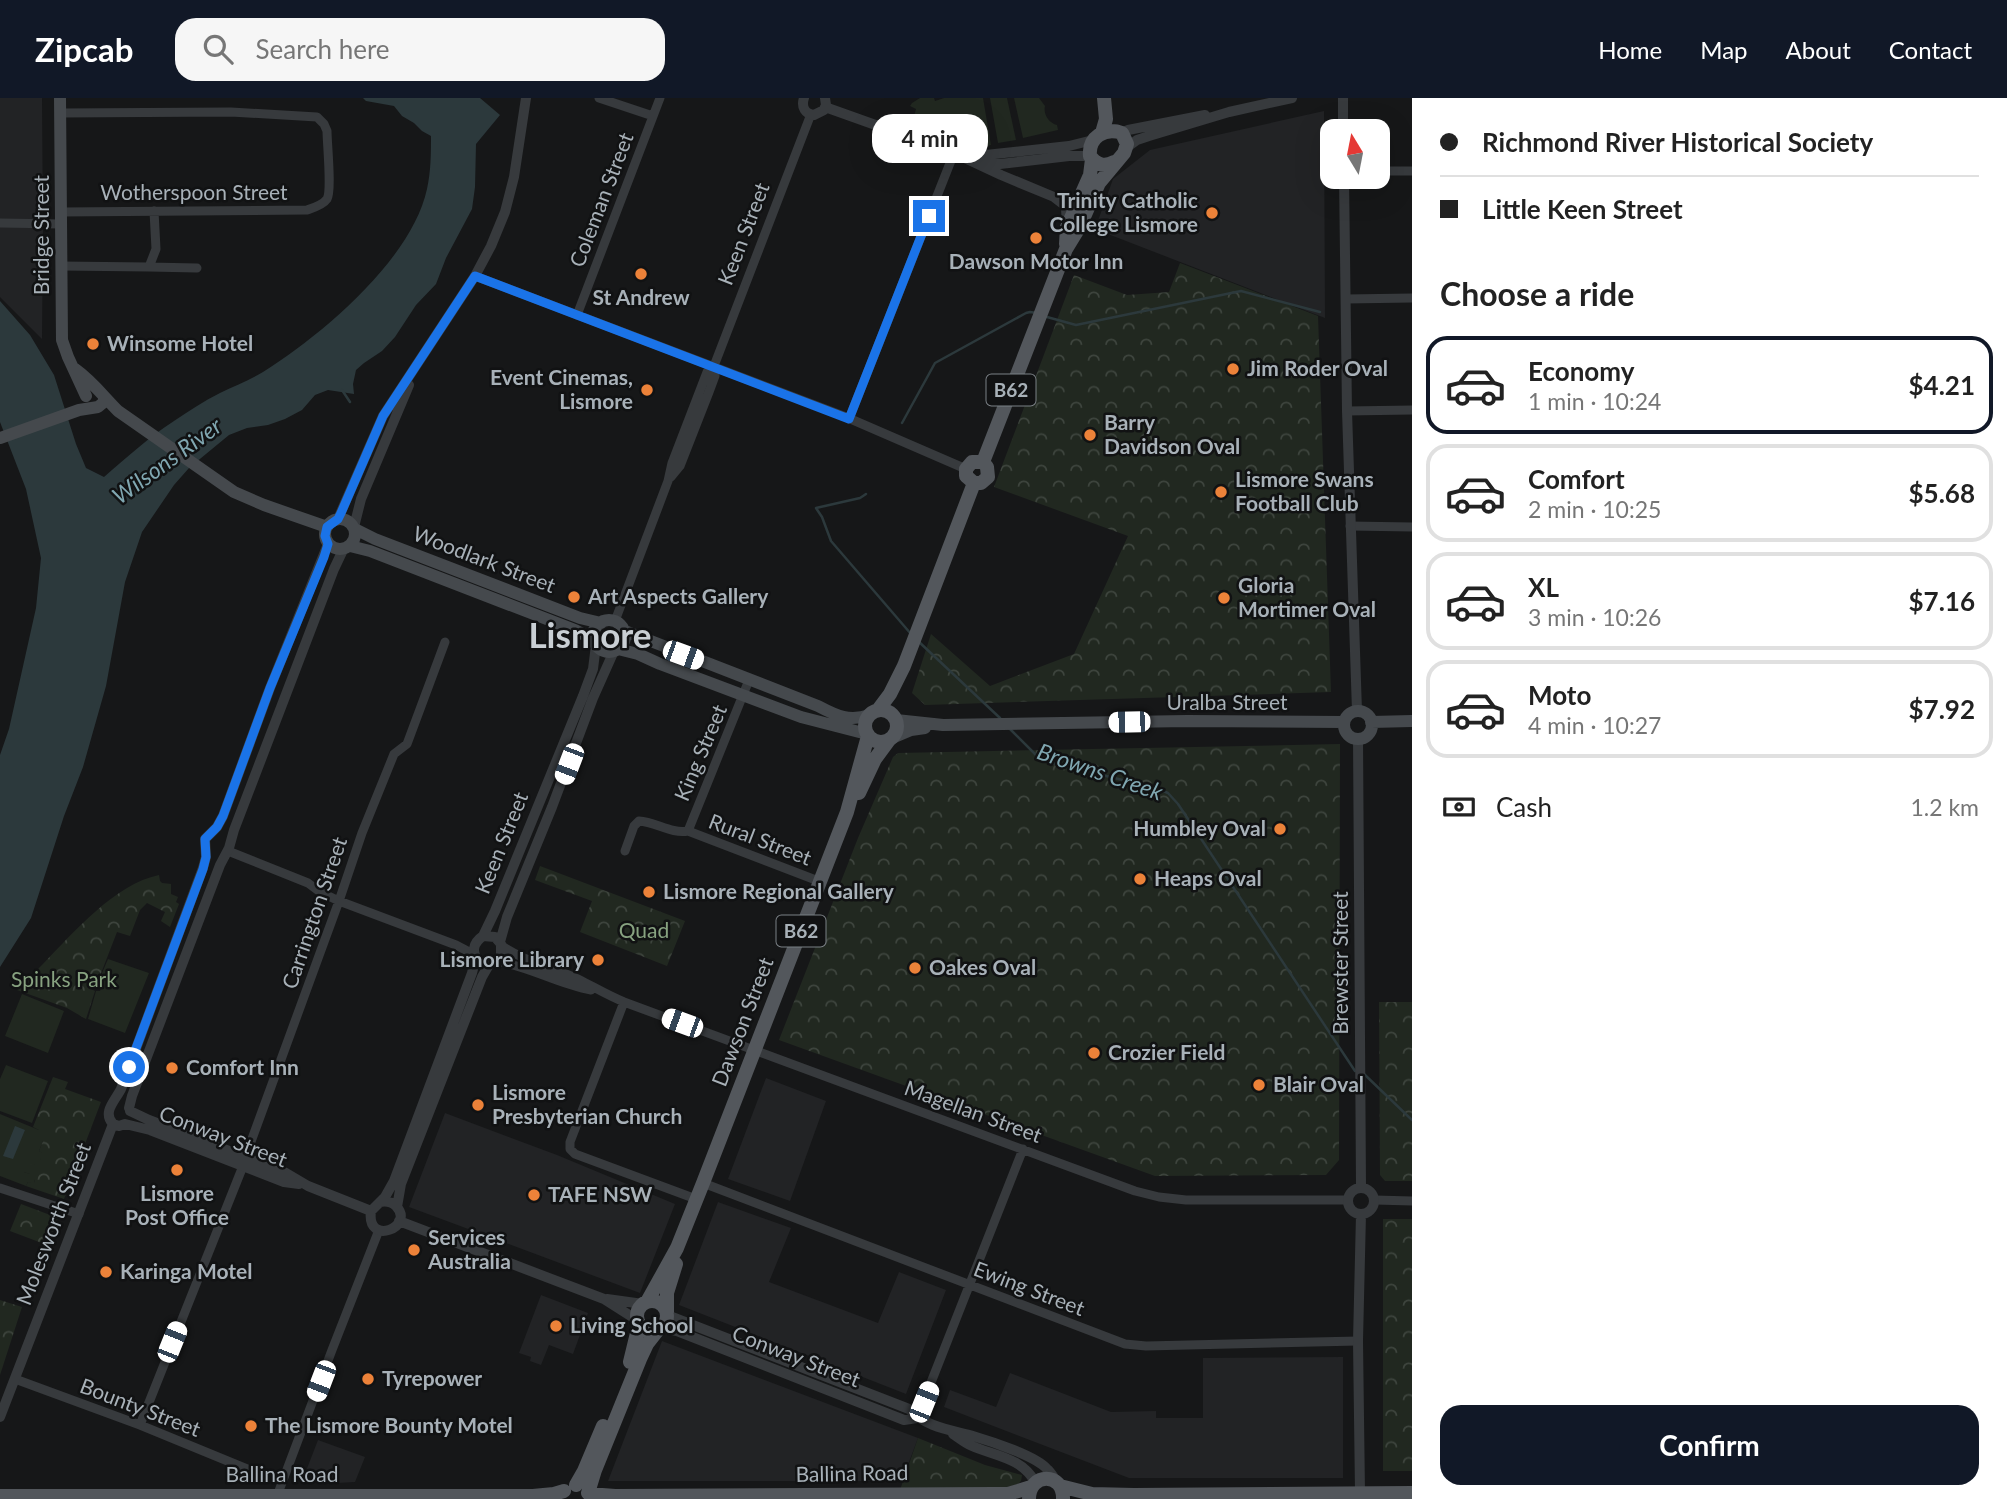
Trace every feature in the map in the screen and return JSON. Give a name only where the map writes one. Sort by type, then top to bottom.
[{"type":"main road","name":"Bridge Street","points":[[60,98],[62,340],[68,357],[92,401],[118,411],[221,484],[249,498],[327,527]]},
{"type":"main road","name":"B62","points":[[868,735],[866,722],[890,695],[904,666],[974,483],[984,482],[988,477],[987,467],[983,462],[1066,249],[1067,227],[1090,175],[1090,148],[1106,119],[1104,98]]},
{"type":"main road","points":[[1066,249],[1080,226],[1099,183],[1126,148],[1126,140],[1110,98]]},
{"type":"main road","points":[[1098,136],[1111,130],[1121,132]]},
{"type":"main road","points":[[1091,157],[1096,163],[1103,165],[1114,162]]},
{"type":"main road","points":[[0,438],[92,401]]},
{"type":"main road","points":[[974,483],[966,476],[967,469],[972,463],[983,462]]},
{"type":"main road","points":[[338,519],[347,520],[355,528],[356,537],[347,548],[335,549],[328,544],[325,536],[327,527],[338,519]]},
{"type":"main road","name":"Woodlark Street","points":[[355,528],[367,536],[580,618],[601,622]]},
{"type":"main road","name":"Woodlark Street","points":[[347,548],[383,556],[575,630],[595,642]]},
{"type":"main road","points":[[891,739],[881,742],[868,735],[801,717],[638,654],[604,651],[595,642],[594,630],[605,620],[615,621],[625,631],[818,706],[838,717],[853,719],[886,711],[896,719]]},
{"type":"main road","points":[[616,650],[624,641],[625,631]]},
{"type":"main road","name":"B62","points":[[891,739],[898,728],[896,719],[904,666]]},
{"type":"main road","points":[[1357,711],[1368,715],[1371,727],[1367,735],[1359,738],[1347,734],[1344,722],[1349,714],[1357,711]]},
{"type":"main road","name":"Uralba Street","points":[[896,719],[943,725]]},
{"type":"main road","name":"Uralba Street","points":[[891,739],[911,730],[943,725],[1344,722]]},
{"type":"main road","points":[[1371,722],[1412,722]]},
{"type":"main road","name":"Dawson Street","points":[[645,1303],[677,1248],[703,1183],[847,812],[868,735]]},
{"type":"main road","name":"Dawson Street","points":[[847,812],[857,798],[875,759],[891,739]]},
{"type":"main road","name":"Dawson Street","points":[[578,1493],[595,1470],[640,1359],[663,1321],[667,1293],[676,1267],[677,1248]]},
{"type":"main road","name":"B62","points":[[578,1493],[584,1471],[633,1354],[638,1323],[637,1311],[645,1303]]},
{"type":"main road","points":[[638,1323],[648,1331],[663,1321],[661,1304],[645,1303]]},
{"type":"main road","name":"Ballina Road","points":[[0,1496],[994,1494],[1032,1489],[1044,1479],[1060,1489]]},
{"type":"main road","points":[[1060,1489],[1123,1495],[1412,1493]]},
{"type":"street","points":[[338,519],[376,429],[475,276],[491,246],[505,212],[514,177],[526,98]]},
{"type":"street","name":"Coleman Street","points":[[577,316],[660,98]]},
{"type":"street","points":[[804,98],[803,106],[810,114],[820,114],[825,103],[959,155],[1058,200],[1066,209],[1067,227]]},
{"type":"street","points":[[1126,148],[1149,135],[1229,112],[1292,98]]},
{"type":"street","points":[[1343,98],[1343,119]]},
{"type":"street","points":[[603,99],[653,116]]},
{"type":"street","name":"Wotherspoon Street","points":[[0,223],[154,211],[307,210],[328,198],[327,131],[317,117],[231,112],[61,113]]},
{"type":"street","points":[[1121,132],[1229,112]]},
{"type":"street","name":"Keen Street","points":[[615,621],[707,372],[714,366],[810,114]]},
{"type":"street","points":[[959,155],[1069,146],[1098,136]]},
{"type":"street","points":[[849,419],[959,155]]},
{"type":"street","points":[[979,164],[1069,156],[1091,157]]},
{"type":"street","points":[[1390,171],[1412,171]]},
{"type":"street","points":[[1344,189],[1347,411],[1357,711]]},
{"type":"street","points":[[149,267],[156,249],[154,211]]},
{"type":"street","points":[[61,266],[197,268]]},
{"type":"street","points":[[475,276],[714,366],[967,469]]},
{"type":"street","points":[[1346,299],[1412,298]]},
{"type":"street","points":[[355,528],[357,508],[417,366]]},
{"type":"street","points":[[1347,411],[1412,410]]},
{"type":"street","points":[[1350,526],[1412,527]]},
{"type":"street","points":[[328,544],[270,688],[226,809],[213,832],[205,839],[203,869],[121,1089],[108,1115],[109,1120],[119,1124],[130,1118],[132,1096],[334,569],[347,548]]},
{"type":"street","name":"Carrington Street","points":[[140,1424],[244,1162],[340,901],[362,833],[394,754],[407,744],[444,642]]},
{"type":"street","name":"Keen Street","points":[[483,936],[583,696],[593,669],[595,642]]},
{"type":"street","name":"Keen Street","points":[[501,944],[507,917],[603,674],[616,650]]},
{"type":"street","name":"King Street","points":[[683,832],[724,744],[749,680]]},
{"type":"street","name":"Brewster Street","points":[[1359,738],[1361,1187]]},
{"type":"street","name":"Rural Street","points":[[625,851],[634,826],[639,821],[647,821],[821,882]]},
{"type":"street","points":[[213,832],[225,834],[228,850]]},
{"type":"street","points":[[206,851],[216,857],[228,850]]},
{"type":"street","points":[[228,850],[307,883],[340,901],[456,945],[483,962],[493,962]]},
{"type":"street","points":[[491,935],[501,944],[502,953],[493,962],[478,989],[401,1184],[397,1207],[399,1221],[389,1231],[379,1230],[372,1224],[371,1211],[389,1191],[398,1169],[472,973],[474,946],[483,936],[491,935]]},
{"type":"street","name":"Magellan Street","points":[[501,944],[522,958],[579,979],[599,992]]},
{"type":"street","name":"Magellan Street","points":[[493,962],[509,963],[576,987],[599,992],[1135,1191],[1186,1200],[1347,1200]]},
{"type":"street","points":[[624,1002],[570,1142],[570,1149],[575,1154],[696,1199]]},
{"type":"street","points":[[113,1105],[123,1103],[129,1110]]},
{"type":"street","name":"Conway Street","points":[[129,1110],[284,1182],[308,1186]]},
{"type":"street","name":"Conway Street","points":[[119,1124],[150,1130],[244,1162],[286,1173],[308,1186],[371,1211]]},
{"type":"street","name":"Molesworth Street","points":[[0,1417],[79,1214],[119,1124]]},
{"type":"street","points":[[917,1418],[1023,1149]]},
{"type":"street","name":"Ewing Street","points":[[703,1183],[1125,1344],[1135,1346],[1358,1341]]},
{"type":"street","points":[[1361,1187],[1371,1192],[1374,1200],[1370,1211],[1362,1214],[1351,1210],[1347,1200],[1352,1191],[1361,1187]]},
{"type":"street","points":[[0,1188],[79,1214]]},
{"type":"street","points":[[1374,1200],[1412,1201]]},
{"type":"street","points":[[380,1202],[389,1202],[397,1207]]},
{"type":"street","points":[[1360,1493],[1358,1341],[1362,1214]]},
{"type":"street","points":[[399,1221],[604,1299],[638,1323]]},
{"type":"street","points":[[277,1496],[379,1230]]},
{"type":"street","points":[[604,1299],[645,1303]]},
{"type":"street","name":"Conway Street","points":[[663,1321],[909,1409],[917,1418],[947,1430],[975,1436],[1031,1458],[1048,1469],[1060,1489]]},
{"type":"street","name":"Bounty Street","points":[[15,1379],[140,1424],[252,1471]]},
{"type":"street","name":"Conway Street","points":[[947,1430],[970,1445],[1022,1465],[1029,1471],[1032,1489]]},
{"type":"shaded area","points":[[0,98],[42,98],[42,339],[0,297]]},
{"type":"shaded area","name":"Trinity Catholic College Lismore","points":[[1324,111],[1324,119],[1320,119],[1320,189],[1324,189],[1325,318],[1095,229],[1113,179],[1150,150]]},
{"type":"shaded area","points":[[766,1078],[826,1101],[790,1201],[728,1179]]},
{"type":"shaded area","name":"TAFE NSW","points":[[445,1113],[557,1155],[675,1204],[640,1293],[409,1207]]},
{"type":"shaded area","points":[[718,1202],[791,1228],[769,1282],[878,1323],[899,1272],[946,1290],[906,1394],[679,1305]]},
{"type":"shaded area","name":"Living School","points":[[541,1295],[588,1313],[573,1354],[549,1345],[541,1365],[530,1361],[531,1357],[519,1353]]},
{"type":"shaded area","points":[[662,1341],[918,1438],[902,1481],[608,1481]]},
{"type":"shaded area","points":[[1343,1357],[1343,1478],[1129,1478],[944,1407],[950,1390],[996,1407],[1010,1373],[1111,1412],[1156,1411],[1156,1418],[1203,1418],[1203,1358]]},
{"type":"shaded area","points":[[318,1440],[365,1457],[355,1482],[337,1483],[306,1471]]},
{"type":"green space","points":[[920,98],[934,98],[935,101],[944,98],[983,98],[991,145],[984,147],[907,118],[908,115],[914,116],[916,109],[910,106]]},
{"type":"green space","points":[[990,98],[1007,98],[1016,140],[998,143]]},
{"type":"green space","points":[[1014,98],[1039,98],[1045,106],[1047,118],[1057,125],[1058,130],[1023,138]]},
{"type":"green space","points":[[1180,263],[1318,316],[1331,692],[925,705],[912,693],[931,634],[990,686],[1074,654],[1128,536],[994,487],[1074,275],[1127,295],[1169,292]]},
{"type":"green space","points":[[1340,744],[1339,1160],[1326,1175],[1155,1176],[779,1040],[858,838],[893,757],[898,753]]},
{"type":"green space","name":"Quad","points":[[540,866],[685,921],[667,966],[580,932],[592,901],[535,880]]},
{"type":"green space","name":"Spinks Park","points":[[159,875],[162,883],[171,884],[171,894],[178,897],[176,902],[179,904],[170,927],[161,921],[165,912],[147,903],[140,910],[130,936],[117,932],[98,981],[92,979],[89,988],[95,991],[86,1019],[67,1008],[17,990],[96,911],[127,888]]},
{"type":"green space","points":[[108,959],[149,973],[125,1033],[88,1019],[96,991],[100,991],[103,982],[99,980]]},
{"type":"green space","points":[[22,994],[64,1011],[48,1053],[5,1036]]},
{"type":"green space","points":[[1379,1002],[1412,1002],[1412,1181],[1385,1181],[1380,1175]]},
{"type":"green space","points":[[6,1065],[48,1081],[32,1123],[0,1111],[0,1079]]},
{"type":"green space","points":[[53,1077],[68,1082],[65,1089],[101,1102],[64,1199],[26,1186],[28,1182],[34,1183],[35,1180],[24,1172],[29,1164],[34,1165],[36,1160],[40,1160],[42,1153],[39,1151],[43,1141],[35,1138],[39,1130],[33,1127]]},
{"type":"green space","points":[[0,1114],[39,1130],[43,1141],[39,1151],[43,1153],[40,1161],[24,1172],[31,1174],[35,1179],[34,1184],[28,1182],[26,1186],[0,1176]]},
{"type":"green space","points":[[21,1204],[58,1218],[47,1245],[10,1231]]},
{"type":"green space","points":[[1383,1219],[1412,1219],[1412,1471],[1383,1471]]},
{"type":"green space","points":[[0,1300],[22,1307],[0,1375]]},
{"type":"green space","points":[[918,1438],[985,1465],[1022,1475],[1021,1481],[995,1489],[900,1490]]},
{"type":"water","name":"Wilsons River","points":[[363,98],[480,98],[500,115],[476,144],[472,209],[446,258],[436,284],[416,305],[395,337],[382,351],[356,370],[354,394],[328,390],[315,395],[302,410],[285,419],[229,435],[189,468],[142,532],[125,582],[106,686],[83,767],[31,918],[0,967],[0,755],[9,729],[36,608],[41,558],[26,489],[0,422],[0,301],[30,335],[54,375],[86,468],[104,477],[165,427],[208,399],[263,372],[311,338],[362,293],[403,242],[418,215],[427,189],[431,136],[402,116],[394,106],[366,101]]},
{"type":"water","points":[[15,1126],[25,1130],[13,1159],[3,1156]]},
{"type":"waterway","points":[[1047,317],[1076,325],[1241,291],[1320,312]]},
{"type":"waterway","points":[[902,423],[935,363],[1026,313],[1037,313]]},
{"type":"waterway","name":"Browns Creek","points":[[342,390],[350,402]]},
{"type":"waterway","name":"Browns Creek","points":[[866,494],[860,498],[816,508],[831,541],[911,634]]},
{"type":"waterway","name":"Browns Creek","points":[[918,641],[1000,718]]},
{"type":"waterway","name":"Browns Creek","points":[[1009,728],[1036,755],[1052,763],[1168,793],[1178,804],[1355,1071]]},
{"type":"waterway","name":"Browns Creek","points":[[1364,1074],[1412,1120]]},
{"type":"place","name":"Trinity Catholic College Lismore","points":[[1212,213]]},
{"type":"place","name":"Dawson Motor Inn","points":[[1036,238]]},
{"type":"place","name":"St Andrew","points":[[641,274]]},
{"type":"place","name":"Winsome Hotel","points":[[93,344]]},
{"type":"place","name":"Jim Roder Oval","points":[[1233,369]]},
{"type":"place","name":"Event Cinemas, Lismore","points":[[647,390]]},
{"type":"place","name":"Barry Davidson Oval","points":[[1090,435]]},
{"type":"place","name":"Lismore Swans Football Club","points":[[1221,492]]},
{"type":"place","name":"Art Aspects Gallery","points":[[574,597]]},
{"type":"place","name":"Gloria Mortimer Oval","points":[[1224,598]]},
{"type":"place","name":"Humbley Oval","points":[[1280,829]]},
{"type":"place","name":"Heaps Oval","points":[[1140,879]]},
{"type":"place","name":"Lismore Regional Gallery","points":[[649,892]]},
{"type":"place","name":"Lismore Library","points":[[598,960]]},
{"type":"place","name":"Oakes Oval","points":[[915,968]]},
{"type":"place","name":"Crozier Field","points":[[1094,1053]]},
{"type":"place","name":"Comfort Inn","points":[[172,1068]]},
{"type":"place","name":"Blair Oval","points":[[1259,1085]]},
{"type":"place","name":"Lismore Presbyterian Church","points":[[478,1105]]},
{"type":"place","name":"Lismore Post Office","points":[[177,1170]]},
{"type":"place","name":"TAFE NSW","points":[[534,1195]]},
{"type":"place","name":"Services Australia","points":[[414,1250]]},
{"type":"place","name":"Karinga Motel","points":[[106,1272]]},
{"type":"place","name":"Living School","points":[[556,1326]]},
{"type":"place","name":"Tyrepower","points":[[368,1379]]},
{"type":"place","name":"The Lismore Bounty Motel","points":[[251,1426]]},
{"type":"district","name":"Lismore","points":[[590,636]]},
{"type":"route","points":[[129,1067],[203,869],[206,857],[205,839],[223,816],[270,688],[324,557],[328,544],[325,536],[327,527],[338,519],[383,416],[475,276],[849,419],[929,216]]}]
